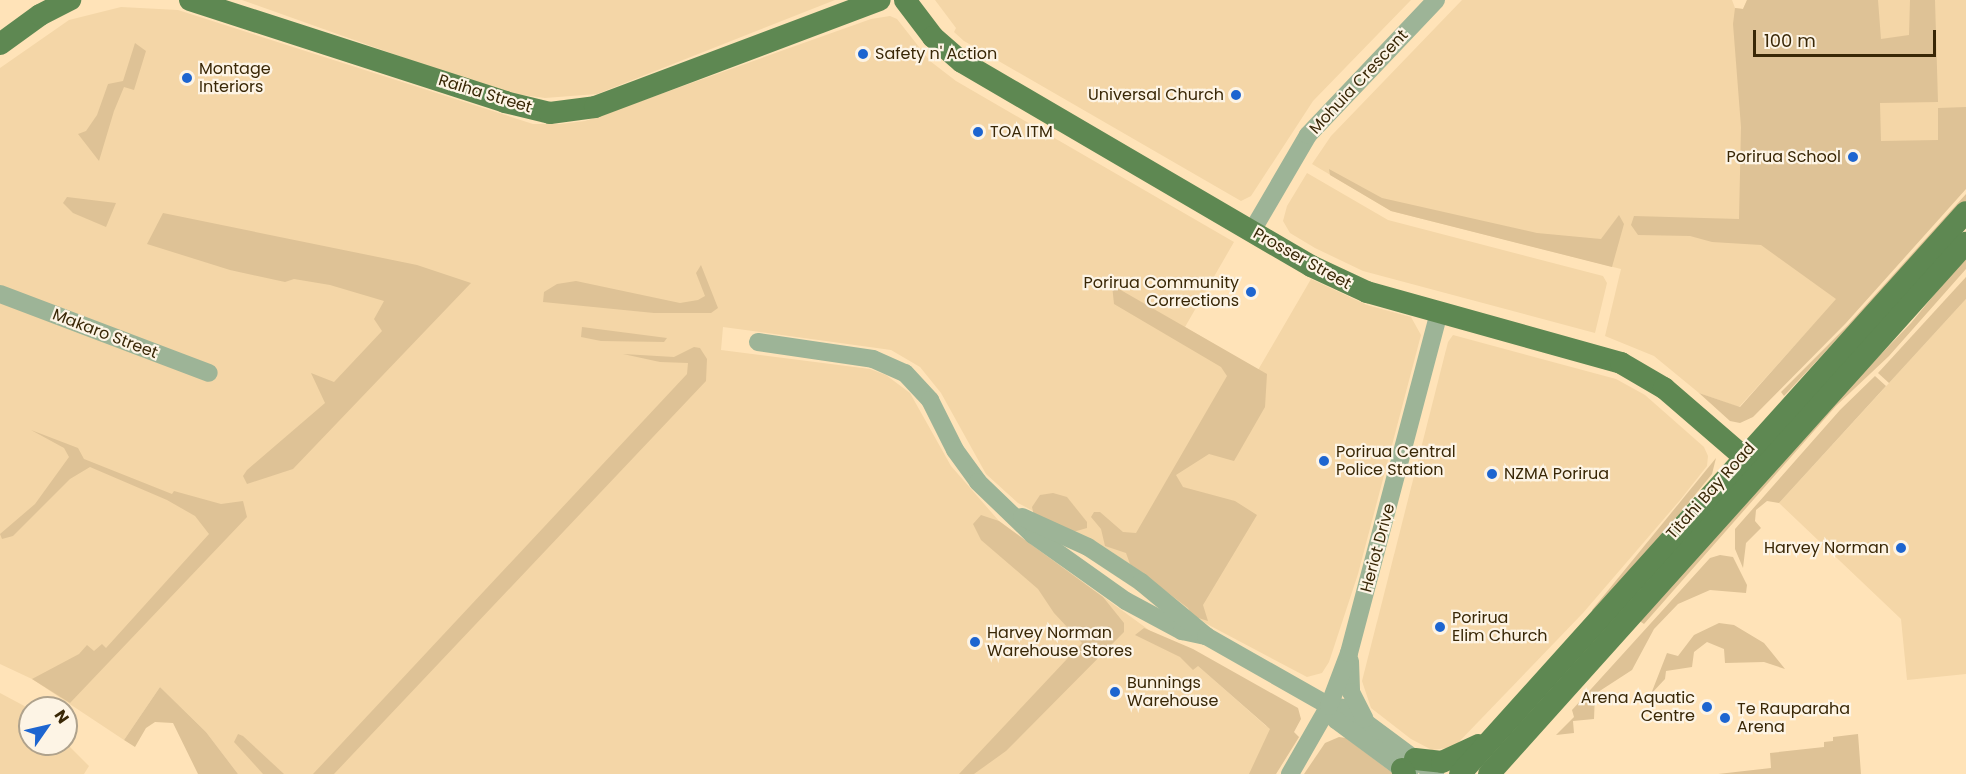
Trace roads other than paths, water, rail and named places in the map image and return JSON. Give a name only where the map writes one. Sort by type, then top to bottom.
[{"type":"main road","points":[[0,44],[40,15],[70,0]]},
{"type":"main road","name":"Raiha Street","points":[[189,0],[505,102],[550,113],[595,107],[880,0]]},
{"type":"main road","name":"Prosser Street","points":[[905,0],[933,37],[962,62],[1350,286],[1621,363],[1664,388],[1760,471]]},
{"type":"main road","name":"Titahi Bay Road","points":[[1460,774],[1743,456],[1966,212]]},
{"type":"main road","name":"Titahi Bay Road","points":[[1489,774],[1966,243]]},
{"type":"main road","points":[[1408,769],[1452,760],[1499,730]]},
{"type":"street","name":"Mohuia Crescent","points":[[1252,231],[1308,135],[1436,0]]},
{"type":"street","name":"Makaro Street","points":[[0,294],[209,373]]},
{"type":"street","name":"Heriot Drive","points":[[1290,774],[1329,706],[1349,653],[1439,312]]},
{"type":"street","points":[[758,342],[873,359],[905,373],[930,400],[955,450],[973,474],[1010,512],[1059,556],[1125,601],[1182,631],[1206,636],[1329,706],[1346,708],[1370,725]]},
{"type":"street","points":[[1349,653],[1351,692],[1370,725],[1408,769]]},
{"type":"street","points":[[1329,706],[1336,720],[1408,769],[1436,774]]},
{"type":"place","name":"Safety n' Action","points":[[863,54]]},
{"type":"place","name":"Montage Interiors","points":[[187,78]]},
{"type":"place","name":"Universal Church","points":[[1236,95]]},
{"type":"place","name":"TOA ITM","points":[[978,132]]},
{"type":"place","name":"Porirua School","points":[[1853,157]]},
{"type":"place","name":"Porirua Community Corrections","points":[[1251,292]]},
{"type":"place","name":"Porirua Central Police Station","points":[[1324,461]]},
{"type":"place","name":"NZMA Porirua","points":[[1492,474]]},
{"type":"place","name":"Harvey Norman","points":[[1901,548]]},
{"type":"place","name":"Porirua Elim Church","points":[[1440,627]]},
{"type":"place","name":"Harvey Norman Warehouse Stores","points":[[975,642]]},
{"type":"place","name":"Bunnings Warehouse","points":[[1115,692]]},
{"type":"place","name":"Arena Aquatic Centre","points":[[1707,707]]},
{"type":"place","name":"Te Rauparaha Arena","points":[[1725,718]]}]
